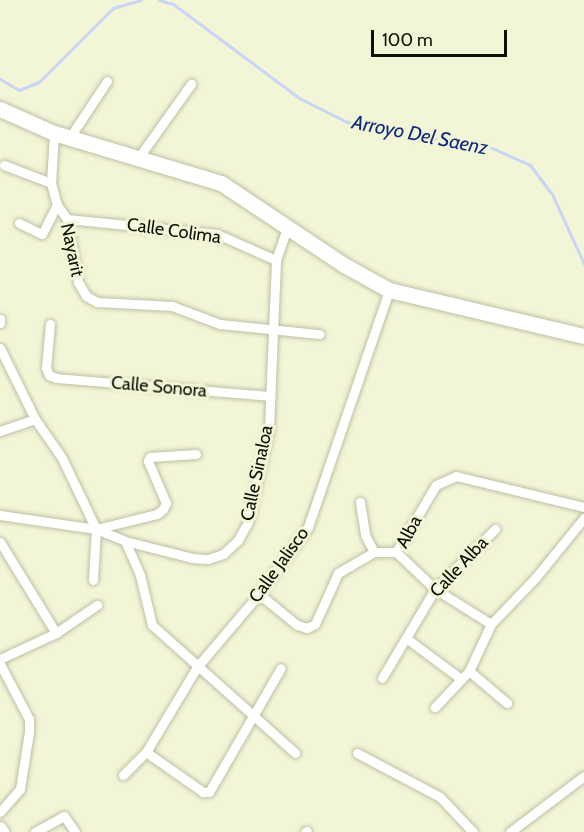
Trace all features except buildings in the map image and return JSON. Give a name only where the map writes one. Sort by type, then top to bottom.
[{"type":"main road","points":[[0,109],[54,133],[221,183],[287,228],[389,290],[584,336]]},
{"type":"street","points":[[70,137],[107,81]]},
{"type":"street","points":[[140,157],[191,84]]},
{"type":"street","name":"Nayarit","points":[[54,133],[51,183],[57,205],[68,219],[78,282],[87,296],[97,302],[172,306],[220,324],[276,329]]},
{"type":"street","points":[[4,165],[51,183]]},
{"type":"street","points":[[19,223],[42,234],[57,205]]},
{"type":"street","name":"Calle Colima","points":[[68,219],[217,234],[276,260]]},
{"type":"street","name":"Calle Sinaloa","points":[[0,515],[96,529],[125,541],[208,559],[224,554],[238,540],[248,522],[269,428],[276,329],[276,260],[287,228]]},
{"type":"street","name":"Calle Jalisco","points":[[123,775],[146,752],[197,667],[259,594],[308,527],[389,290]]},
{"type":"street","name":"Calle Sonora","points":[[50,324],[46,368],[49,375],[270,396]]},
{"type":"street","points":[[276,329],[319,334]]},
{"type":"street","points":[[0,348],[35,419],[63,458],[96,529],[93,580]]},
{"type":"street","points":[[0,431],[35,419]]},
{"type":"street","points":[[96,529],[157,514],[163,509],[166,503],[148,461],[150,457],[196,454]]},
{"type":"street","name":"Alba","points":[[491,624],[435,589],[396,552],[436,485],[456,476],[584,507]]},
{"type":"street","points":[[360,502],[365,535],[374,552]]},
{"type":"street","points":[[435,707],[469,671],[491,624],[536,577],[584,518]]},
{"type":"street","name":"Calle Alba","points":[[382,678],[435,589],[495,529]]},
{"type":"street","points":[[125,541],[140,575],[152,625],[295,753]]},
{"type":"street","points":[[0,542],[56,633]]},
{"type":"street","points":[[259,594],[297,625],[307,628],[315,624],[338,573],[374,552],[396,552]]},
{"type":"street","points":[[0,659],[56,633],[97,605]]},
{"type":"street","points":[[406,638],[461,679]]},
{"type":"street","points":[[0,664],[29,726],[20,789],[16,799],[0,812]]},
{"type":"street","points":[[146,752],[203,792],[209,792],[281,668]]},
{"type":"street","points":[[469,671],[507,703]]},
{"type":"street","points":[[357,753],[440,797],[473,832]]},
{"type":"street","points":[[510,832],[584,776]]},
{"type":"street","points":[[34,832],[64,816],[75,832]]},
{"type":"waterway","name":"Arroyo Del Saenz","points":[[0,79],[19,90],[39,82],[113,8],[141,0]]},
{"type":"waterway","name":"Arroyo Del Saenz","points":[[159,0],[173,4],[299,98],[347,122],[413,137],[481,143],[530,165],[552,194],[584,264]]}]
